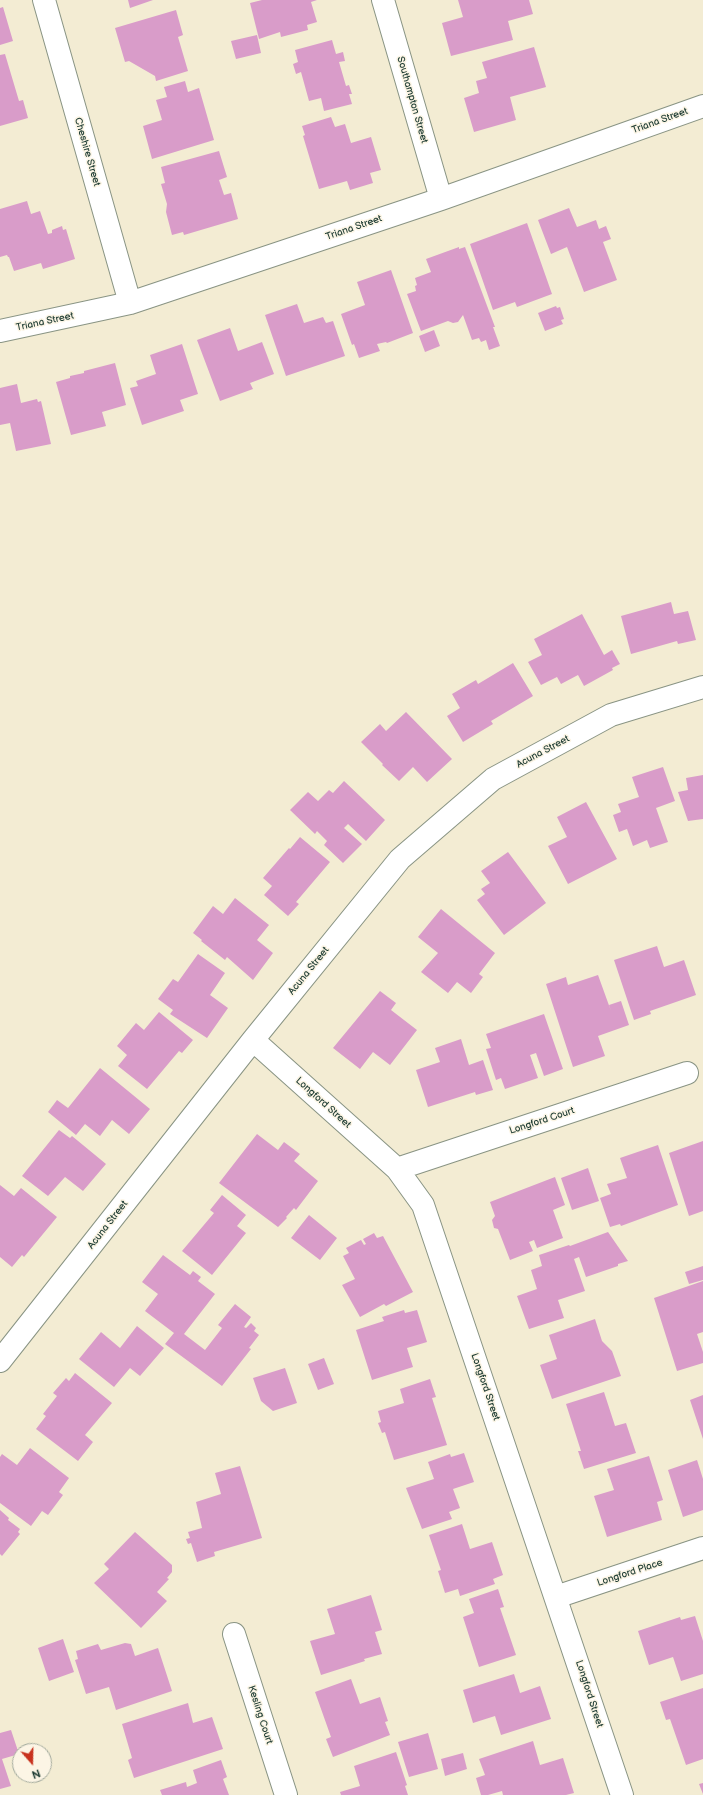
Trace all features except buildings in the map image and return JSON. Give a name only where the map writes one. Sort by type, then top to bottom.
[{"type":"street","name":"Cheshire Street","points":[[44,0],[130,303]]},
{"type":"street","name":"Southampton Street","points":[[383,0],[441,199]]},
{"type":"street","name":"Triana Street","points":[[0,331],[130,303],[441,199],[703,106]]},
{"type":"street","name":"Acuna Street","points":[[0,1361],[253,1040],[400,859],[493,779],[611,715],[703,687]]},
{"type":"street","name":"Longford Street","points":[[253,1040],[397,1169],[423,1205],[622,1795]]},
{"type":"street","name":"Longford Court","points":[[397,1169],[687,1073]]},
{"type":"street","name":"Longford Place","points":[[556,1597],[703,1548]]},
{"type":"street","name":"Kesling Court","points":[[234,1634],[286,1795]]}]
